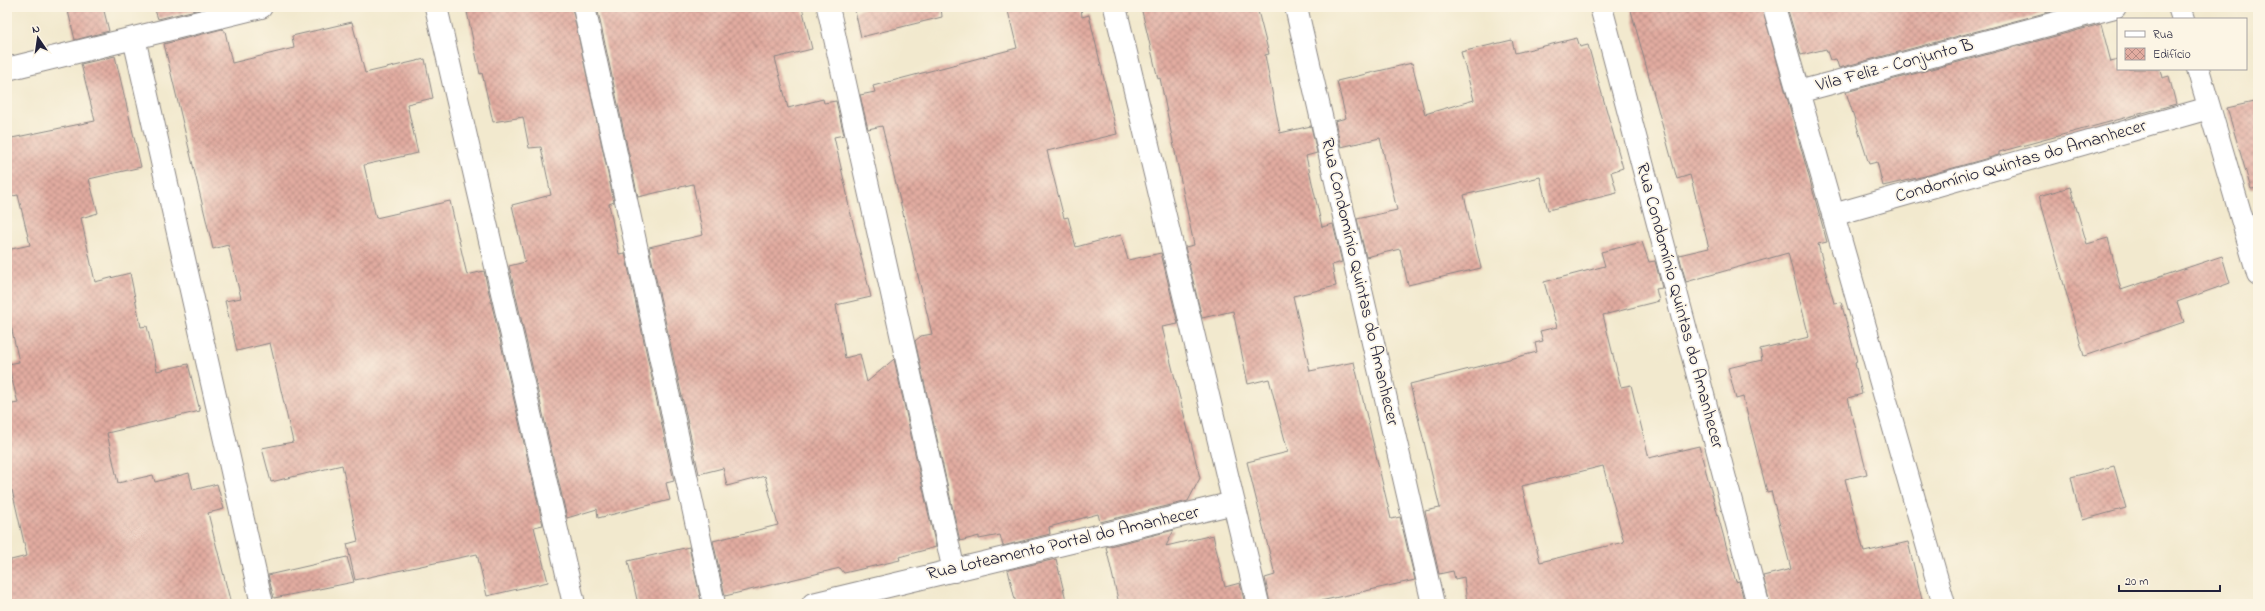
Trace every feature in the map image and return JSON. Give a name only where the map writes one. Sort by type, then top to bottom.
[{"type":"street","points":[[7,69],[261,7]]},
{"type":"street","points":[[436,7],[574,604]]},
{"type":"street","points":[[584,7],[714,604]]},
{"type":"street","points":[[828,7],[954,571]]},
{"type":"street","points":[[1115,7],[1258,604]]},
{"type":"street","name":"Rua Condomínio Quintas do Amanhecer","points":[[1296,7],[1433,604]]},
{"type":"street","name":"Rua Condomínio Quintas do Amanhecer","points":[[1601,7],[1758,604]]},
{"type":"street","points":[[1774,7],[1798,92]]},
{"type":"street","name":"Vila Feliz - Conjunto B","points":[[1833,215],[1798,92],[2115,7]]},
{"type":"street","points":[[2179,7],[2183,18]]},
{"type":"street","points":[[134,38],[262,604]]},
{"type":"street","points":[[2198,70],[2258,274]]},
{"type":"street","name":"Condomínio Quintas do Amanhecer","points":[[1833,215],[2209,108]]},
{"type":"street","points":[[1833,215],[1944,604]]},
{"type":"street","name":"Rua Loteamento Portal do Amanhecer","points":[[813,604],[893,595],[954,571],[1234,503]]},
{"type":"building","points":[[67,7],[103,7],[109,31],[75,40]]},
{"type":"building","points":[[154,7],[208,7],[158,19]]},
{"type":"building","points":[[466,7],[572,7],[614,202],[609,204],[619,254],[625,253],[674,481],[666,483],[670,500],[598,518],[597,509],[567,518],[509,266],[525,262],[512,205],[551,195],[541,147],[529,148],[523,117],[493,122],[482,73],[480,74]]},
{"type":"building","points":[[597,7],[802,7],[812,49],[775,58],[788,108],[823,99],[824,103],[836,101],[844,135],[834,137],[871,297],[836,305],[845,358],[860,354],[867,382],[894,359],[936,547],[899,557],[900,560],[844,573],[840,568],[725,596],[713,541],[778,525],[765,476],[727,486],[723,468],[699,474],[649,247],[703,235],[693,184],[638,197]]},
{"type":"building","points":[[869,7],[941,7],[942,17],[861,37],[855,11]]},
{"type":"building","points":[[1007,7],[1081,7],[1082,17],[1089,15],[1117,134],[1047,151],[1064,218],[1068,217],[1076,247],[1121,235],[1128,260],[1161,253],[1178,324],[1162,327],[1200,478],[1188,501],[1100,522],[1098,514],[1049,527],[1050,534],[1003,546],[1000,535],[979,539],[979,536],[960,541],[915,341],[921,336],[932,334],[882,126],[868,129],[860,95],[875,92],[873,86],[1017,48]]},
{"type":"building","points":[[1141,7],[1257,7],[1269,54],[1265,55],[1280,133],[1311,126],[1317,153],[1306,156],[1322,227],[1333,224],[1342,262],[1332,265],[1336,286],[1293,296],[1310,371],[1354,362],[1391,519],[1400,517],[1415,580],[1307,604],[1270,604],[1265,578],[1275,575],[1247,462],[1288,452],[1269,379],[1248,384],[1233,311],[1202,318],[1185,247],[1194,245],[1160,78],[1158,79]]},
{"type":"building","points":[[1630,7],[1762,7],[1827,242],[1818,244],[1834,303],[1841,302],[1857,362],[1855,363],[1862,394],[1848,398],[1867,474],[1845,479],[1864,552],[1908,542],[1923,604],[1770,604],[1763,576],[1791,569],[1771,491],[1767,492],[1743,397],[1736,399],[1728,368],[1762,360],[1760,349],[1809,337],[1788,253],[1686,282],[1679,255],[1709,248],[1690,175],[1677,179]]},
{"type":"building","points":[[1787,7],[2067,7],[1839,68],[1836,59],[1830,60],[1826,49],[1801,55]]},
{"type":"building","points":[[352,22],[365,73],[425,59],[433,98],[407,104],[418,153],[364,165],[376,218],[450,201],[467,275],[484,271],[543,525],[534,527],[548,582],[487,596],[477,554],[355,580],[347,544],[358,541],[342,465],[271,482],[262,448],[293,442],[270,343],[237,351],[225,301],[241,298],[228,245],[213,249],[164,44],[222,29],[225,31],[232,63],[294,48],[292,36]]},
{"type":"building","points":[[2101,24],[2111,62],[2117,60],[2117,70],[2160,70],[2162,78],[2169,76],[2176,104],[1999,152],[1999,155],[1925,176],[1883,186],[1877,162],[1869,164],[1846,92]]},
{"type":"building","points":[[1577,38],[1580,47],[1588,45],[1623,168],[1611,172],[1617,193],[1548,210],[1540,177],[1464,195],[1481,268],[1408,285],[1400,249],[1366,257],[1357,219],[1397,210],[1380,138],[1341,147],[1335,121],[1346,118],[1337,81],[1412,63],[1425,114],[1474,100],[1461,52],[1512,40],[1515,53]]},
{"type":"building","points":[[115,56],[141,167],[89,179],[98,213],[81,218],[95,282],[130,273],[141,327],[147,326],[157,371],[188,364],[200,411],[107,433],[118,483],[153,475],[155,482],[189,473],[193,490],[217,484],[224,509],[208,513],[231,604],[7,604],[7,561],[27,556],[12,490],[7,492],[7,405],[18,403],[8,364],[19,362],[7,308],[7,250],[30,245],[18,195],[7,197],[7,139],[95,121],[81,64]]},
{"type":"building","points":[[2258,101],[2258,188],[2251,189],[2227,108]]},
{"type":"building","points":[[2070,187],[2087,244],[2108,238],[2121,290],[2222,256],[2230,283],[2177,302],[2184,322],[2084,356],[2039,196]]},
{"type":"building","points":[[1642,242],[1649,262],[1655,261],[1662,288],[1656,289],[1659,301],[1603,315],[1621,387],[1631,385],[1649,458],[1699,446],[1736,582],[1739,581],[1745,604],[1467,604],[1464,577],[1455,579],[1453,571],[1439,574],[1425,511],[1440,508],[1410,384],[1537,352],[1535,343],[1543,341],[1540,331],[1557,327],[1544,282],[1605,266],[1601,252]],"holes":[[[1603,466],[1624,542],[1540,562],[1522,486]]]},
{"type":"building","points":[[2114,466],[2126,508],[2083,520],[2080,511],[2079,512],[2071,477]]},
{"type":"building","points":[[1174,530],[1166,546],[1213,535],[1225,587],[1240,583],[1245,604],[1119,604],[1106,547]]},
{"type":"building","points":[[689,547],[701,601],[688,604],[638,604],[628,561]]},
{"type":"building","points":[[347,557],[354,582],[274,598],[268,575]]},
{"type":"building","points":[[1056,559],[1067,604],[1016,604],[1008,570]]}]
